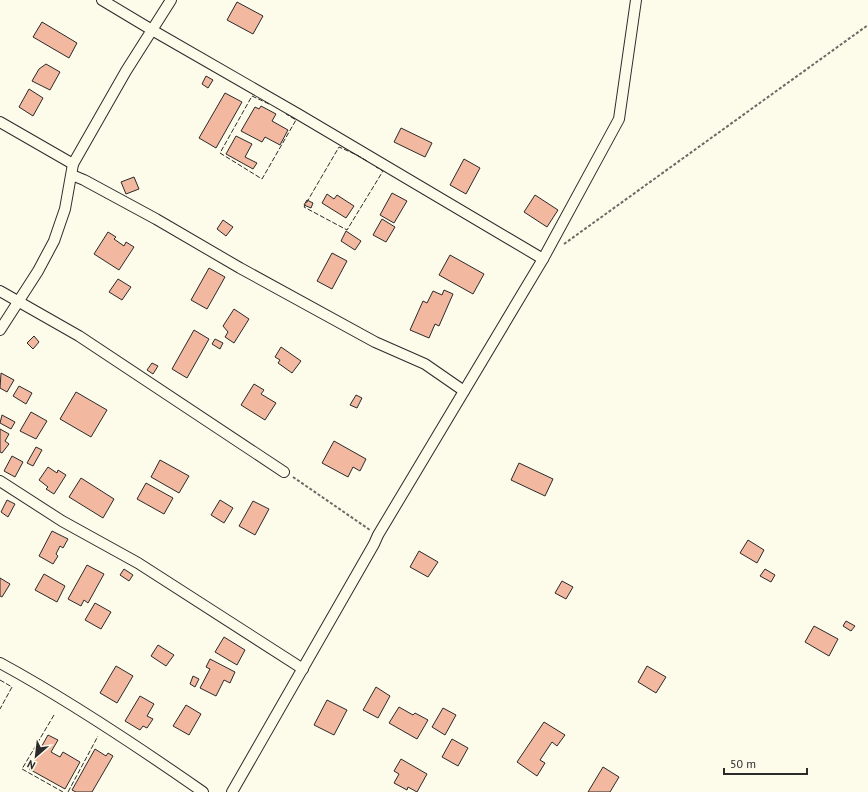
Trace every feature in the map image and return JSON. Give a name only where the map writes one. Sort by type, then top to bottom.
[{"type":"street","points":[[102,0],[543,259]]},
{"type":"street","points":[[0,330],[38,271],[54,241],[65,209],[73,164],[126,71],[171,0]]},
{"type":"street","points":[[232,792],[378,535],[543,259],[619,119],[636,0]]},
{"type":"street","points":[[0,122],[73,164]]},
{"type":"street","points":[[72,175],[149,215],[240,268],[375,342],[426,364],[464,391]]},
{"type":"street","points":[[0,291],[86,340],[284,472]]},
{"type":"street","points":[[0,481],[62,521],[138,563],[303,669]]},
{"type":"street","points":[[0,663],[43,686],[160,762],[203,792]]},
{"type":"path","points":[[562,245],[868,25]]},
{"type":"path","points":[[284,472],[378,535]]},
{"type":"building","points":[[237,2],[263,16],[253,34],[227,20]]},
{"type":"building","points":[[42,22],[77,43],[69,58],[33,37]]},
{"type":"building","points":[[46,64],[60,72],[50,90],[32,81],[39,69]]},
{"type":"building","points":[[206,76],[213,80],[208,88],[202,84]]},
{"type":"building","points":[[29,89],[43,98],[33,116],[19,107]]},
{"type":"building","points":[[225,93],[242,102],[216,148],[199,138]]},
{"type":"building","points":[[261,106],[276,114],[272,121],[288,130],[280,145],[265,137],[262,142],[241,131],[255,107],[259,109]]},
{"type":"building","points":[[401,128],[432,143],[425,157],[394,142]]},
{"type":"building","points":[[236,136],[252,144],[245,157],[257,163],[253,169],[226,154]]},
{"type":"building","points":[[464,159],[480,168],[466,194],[450,185]]},
{"type":"building","points":[[134,177],[139,189],[126,194],[121,182]]},
{"type":"building","points":[[392,193],[407,201],[394,223],[380,215]]},
{"type":"building","points":[[327,194],[334,199],[337,195],[354,206],[346,218],[322,203]]},
{"type":"building","points":[[535,195],[558,210],[547,227],[524,212]]},
{"type":"building","points":[[307,200],[313,203],[311,208],[304,205]]},
{"type":"building","points":[[382,219],[395,227],[386,242],[373,235]]},
{"type":"building","points":[[223,220],[233,227],[226,236],[217,229]]},
{"type":"building","points":[[346,231],[361,241],[355,250],[341,241]]},
{"type":"building","points":[[108,232],[116,237],[114,239],[124,246],[126,242],[134,247],[119,270],[94,254]]},
{"type":"building","points":[[332,253],[347,261],[332,289],[317,281]]},
{"type":"building","points":[[450,255],[484,274],[473,294],[439,275]]},
{"type":"building","points":[[209,268],[225,277],[207,309],[191,300]]},
{"type":"building","points":[[118,279],[131,287],[122,300],[109,292]]},
{"type":"building","points":[[444,290],[453,294],[439,326],[435,324],[429,338],[410,330],[423,301],[427,303],[433,291],[442,295]]},
{"type":"building","points":[[234,309],[249,319],[234,343],[225,337],[228,332],[223,326]]},
{"type":"building","points":[[194,330],[209,339],[187,378],[172,369]]},
{"type":"building","points":[[34,336],[39,342],[33,349],[27,343]]},
{"type":"building","points":[[215,339],[223,343],[220,349],[212,344]]},
{"type":"building","points":[[281,347],[301,361],[292,373],[278,363],[280,360],[275,357]]},
{"type":"building","points":[[152,363],[158,366],[153,374],[147,370]]},
{"type":"building","points":[[1,373],[14,380],[7,392],[0,388]]},
{"type":"building","points":[[254,384],[264,390],[261,394],[276,403],[265,420],[241,405]]},
{"type":"building","points":[[19,386],[32,393],[26,404],[13,396]]},
{"type":"building","points":[[76,392],[107,410],[91,437],[60,419]]},
{"type":"building","points":[[356,395],[362,398],[357,408],[350,405]]},
{"type":"building","points":[[31,412],[47,421],[36,439],[20,431]]},
{"type":"building","points":[[2,415],[15,422],[11,429],[0,423]]},
{"type":"building","points":[[0,429],[9,434],[5,441],[9,444],[2,453],[0,452]]},
{"type":"building","points":[[334,441],[366,459],[360,471],[353,467],[348,477],[322,463]]},
{"type":"building","points":[[36,447],[42,450],[33,466],[27,463]]},
{"type":"building","points":[[12,456],[23,462],[15,477],[4,471]]},
{"type":"building","points":[[160,460],[189,476],[179,493],[151,477]]},
{"type":"building","points":[[519,463],[553,479],[545,496],[511,480]]},
{"type":"building","points":[[48,467],[57,473],[58,470],[66,475],[54,494],[46,489],[48,487],[39,480]]},
{"type":"building","points":[[81,478],[114,499],[103,518],[69,497]]},
{"type":"building","points":[[146,483],[173,498],[164,514],[137,499]]},
{"type":"building","points":[[7,500],[15,504],[8,517],[1,512]]},
{"type":"building","points":[[220,500],[233,508],[224,523],[211,515]]},
{"type":"building","points":[[253,501],[269,509],[255,535],[239,526]]},
{"type":"building","points":[[52,531],[68,539],[63,548],[60,546],[56,554],[58,556],[53,564],[39,556]]},
{"type":"building","points":[[748,540],[764,550],[757,563],[740,553]]},
{"type":"building","points":[[419,551],[438,562],[428,577],[410,567]]},
{"type":"building","points":[[87,565],[104,574],[88,603],[84,600],[81,606],[68,599]]},
{"type":"building","points":[[124,569],[133,575],[129,581],[120,575]]},
{"type":"building","points":[[765,569],[775,575],[771,582],[760,576]]},
{"type":"building","points":[[44,574],[65,586],[57,602],[35,590]]},
{"type":"building","points":[[0,578],[10,584],[2,597],[0,596]]},
{"type":"building","points":[[562,581],[573,587],[566,599],[555,593]]},
{"type":"building","points":[[95,603],[111,612],[101,629],[85,620]]},
{"type":"building","points":[[846,621],[855,626],[851,631],[843,626]]},
{"type":"building","points":[[814,626],[838,639],[829,656],[805,642]]},
{"type":"building","points":[[224,637],[245,650],[237,665],[215,652]]},
{"type":"building","points":[[158,645],[174,655],[166,666],[151,656]]},
{"type":"building","points":[[210,659],[235,672],[230,683],[224,680],[216,696],[200,688],[210,669],[206,667]]},
{"type":"building","points":[[116,666],[133,676],[117,703],[100,693]]},
{"type":"building","points":[[647,666],[666,677],[656,693],[638,682]]},
{"type":"building","points":[[193,676],[199,679],[195,687],[190,684]]},
{"type":"building","points":[[376,687],[390,696],[378,718],[363,710]]},
{"type":"building","points":[[140,696],[154,704],[147,716],[153,719],[147,728],[143,726],[140,730],[125,721]]},
{"type":"building","points":[[327,700],[347,710],[334,735],[314,725]]},
{"type":"building","points":[[186,705],[201,714],[189,735],[173,726]]},
{"type":"building","points":[[399,707],[413,715],[415,713],[428,720],[417,739],[389,723]]},
{"type":"building","points":[[443,708],[456,715],[445,735],[432,727]]},
{"type":"building","points":[[544,722],[565,735],[557,746],[552,742],[540,760],[545,763],[537,776],[517,762]]},
{"type":"building","points":[[48,735],[58,740],[51,752],[60,757],[63,752],[80,762],[65,789],[29,769]]},
{"type":"building","points":[[452,739],[468,748],[458,766],[442,757]]},
{"type":"building","points":[[95,749],[106,756],[108,753],[113,756],[92,792],[76,792],[72,790]]},
{"type":"building","points":[[401,759],[427,774],[417,792],[408,787],[407,790],[394,783],[399,774],[394,771]]},
{"type":"building","points":[[603,767],[619,777],[610,792],[588,792]]},
{"type":"fence","points":[[269,104],[252,96],[220,153],[262,179],[296,120],[286,114]]},
{"type":"fence","points":[[367,161],[339,147],[304,207],[347,230],[383,171],[376,167]]},
{"type":"fence","points":[[0,680],[12,687],[0,709]]},
{"type":"fence","points":[[54,715],[22,769],[63,792]]},
{"type":"fence","points":[[68,792],[98,736]]}]
